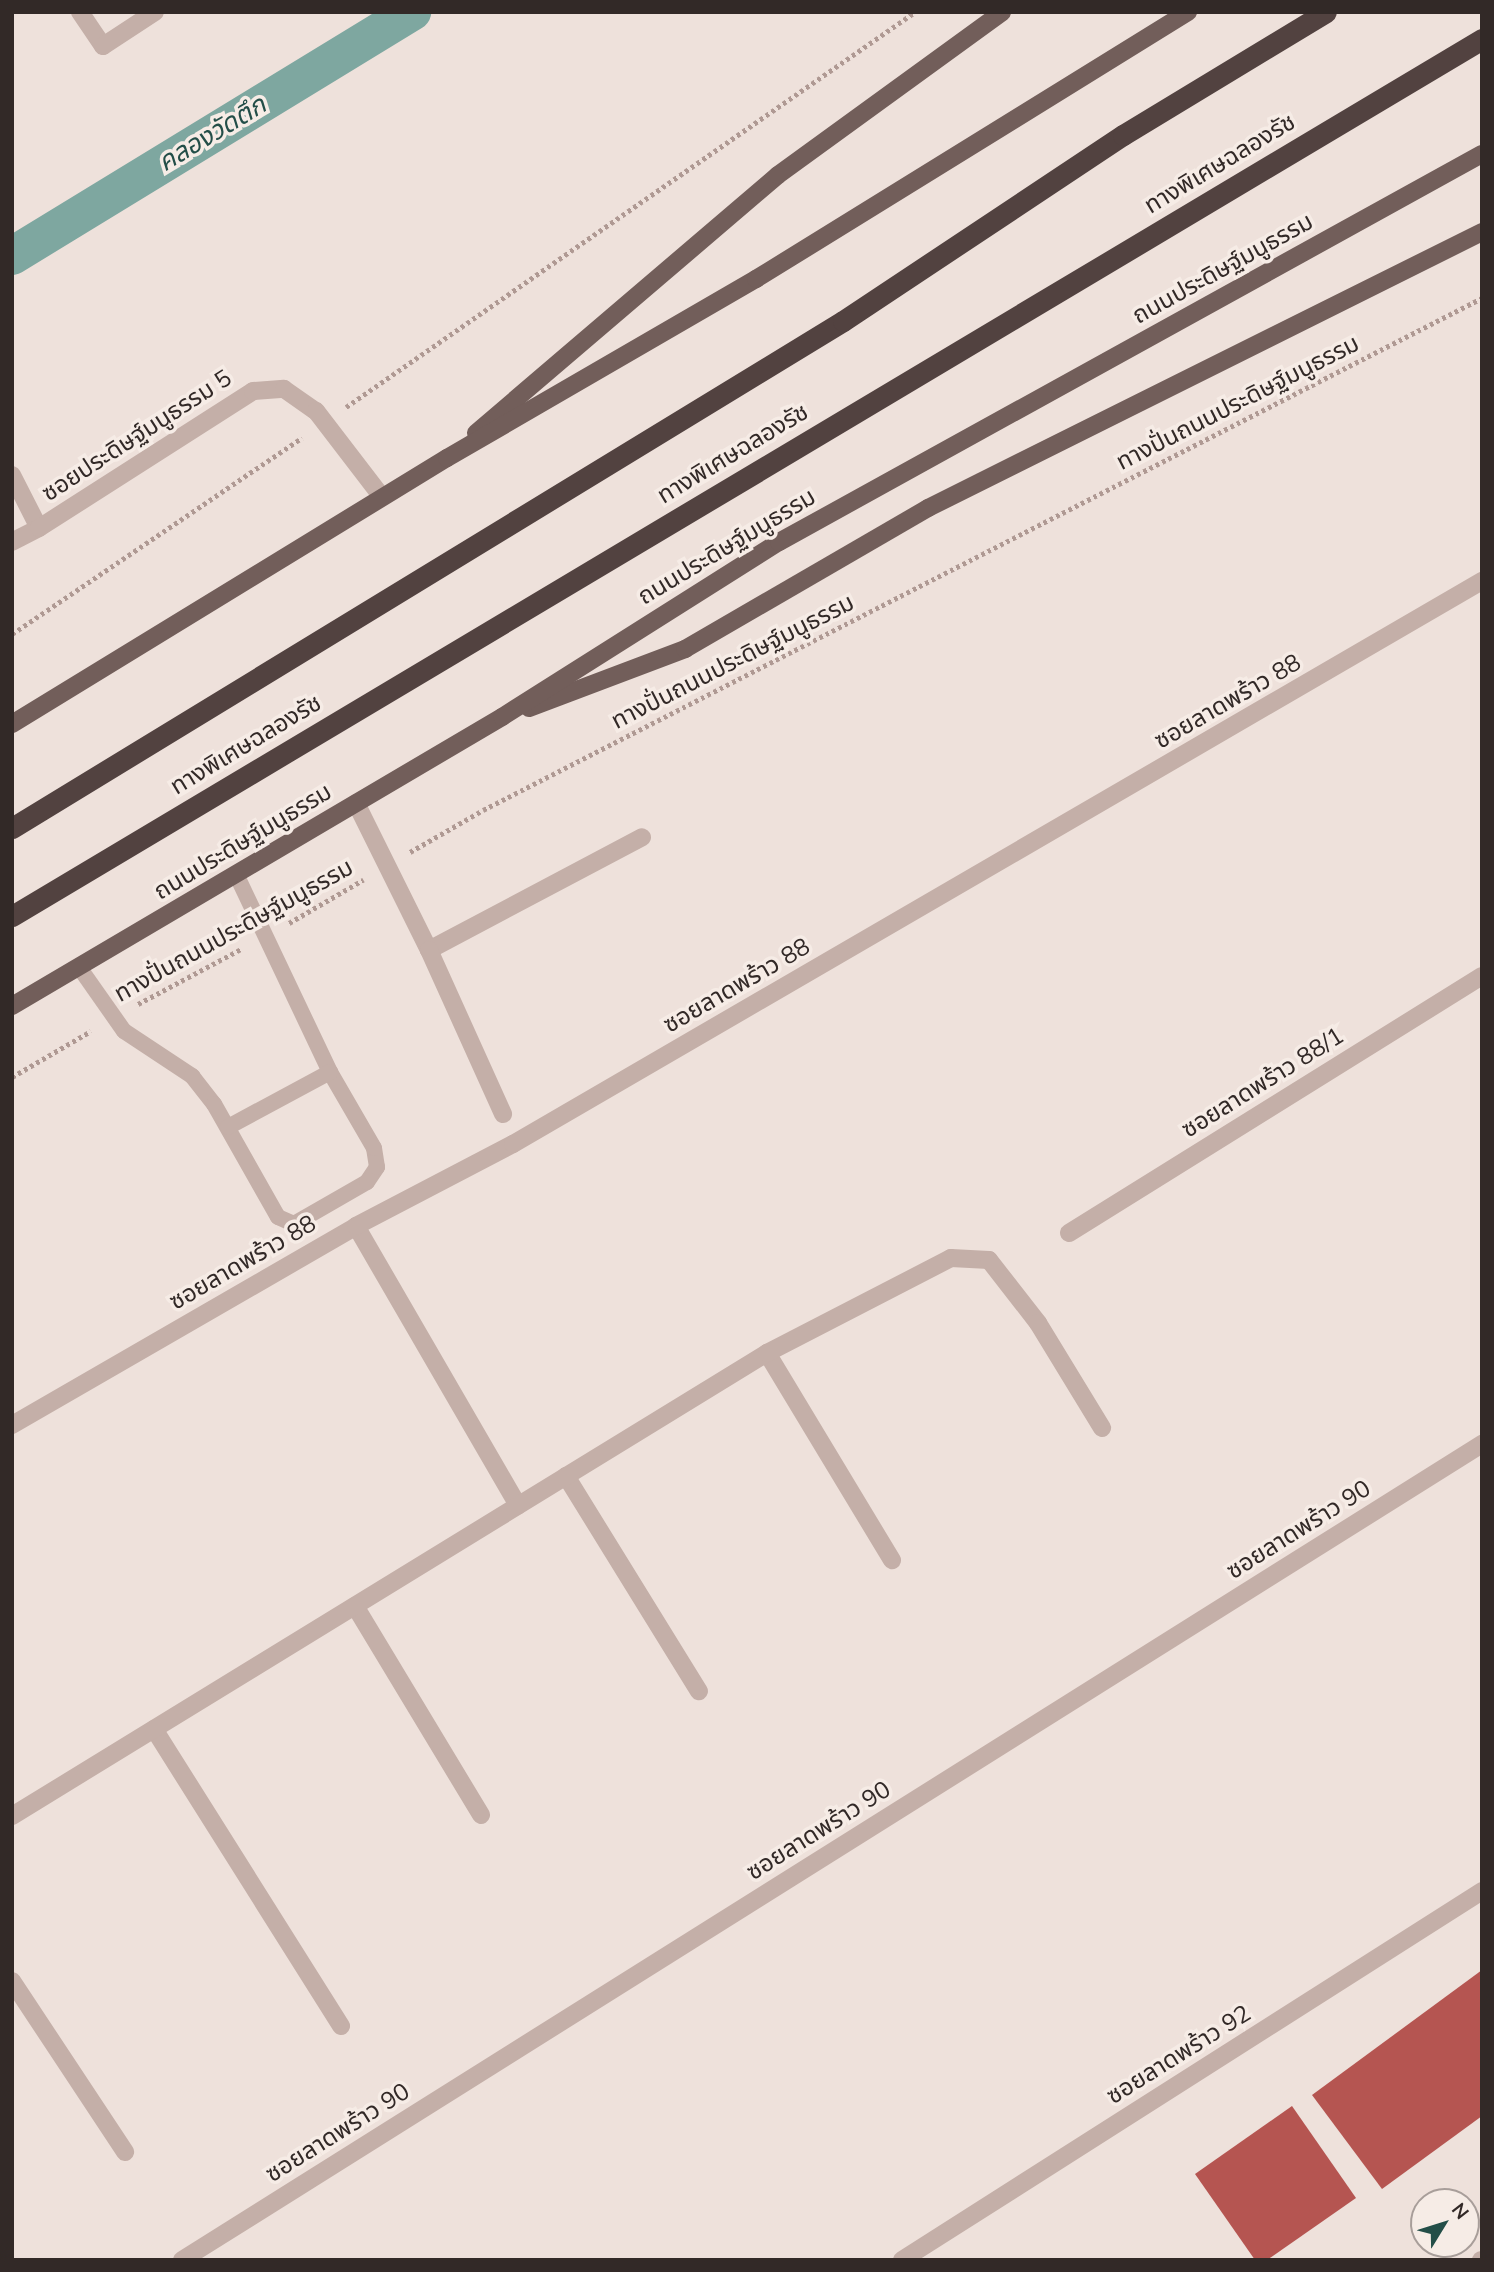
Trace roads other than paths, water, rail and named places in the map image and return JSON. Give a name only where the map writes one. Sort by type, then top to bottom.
[{"type":"highway","name":"ทางพิเศษฉลองรัช","points":[[12,828],[843,321],[1123,135],[1326,12]]},
{"type":"highway","name":"ทางพิเศษฉลองรัช","points":[[12,916],[1482,39]]},
{"type":"main road","points":[[447,458],[778,175],[1002,12]]},
{"type":"main road","points":[[12,724],[447,458],[756,279],[1188,12]]},
{"type":"main road","name":"ถนนประดิษฐ์มนูธรรม","points":[[12,1006],[237,876],[502,717],[779,542],[1482,154]]},
{"type":"main road","points":[[502,717],[685,649],[928,508],[1482,232]]},
{"type":"street","points":[[80,12],[103,46],[155,12]]},
{"type":"street","name":"ซอยประดิษฐ์มนูธรรม 5","points":[[12,542],[39,528],[253,391],[284,389],[326,422],[382,497]]},
{"type":"street","name":"ซอยประดิษฐ์มนูธรรม 5","points":[[12,475],[39,528]]},
{"type":"street","name":"ซอยลาดพร้าว 88","points":[[12,1425],[356,1226],[513,1144],[1482,581]]},
{"type":"street","points":[[356,803],[429,950],[503,1114]]},
{"type":"street","points":[[429,950],[642,837]]},
{"type":"street","name":"ซอยลาดพร้าว 88/1","points":[[1069,1233],[1482,976]]},
{"type":"street","points":[[356,1226],[518,1506]]},
{"type":"street","points":[[12,1816],[767,1353],[951,1258],[989,1260],[1038,1323],[1102,1429]]},
{"type":"street","points":[[767,1353],[892,1560]]},
{"type":"street","name":"ซอยลาดพร้าว 90","points":[[181,2260],[1482,1444]]},
{"type":"street","points":[[566,1476],[699,1691]]},
{"type":"street","points":[[355,1606],[481,1815]]},
{"type":"street","points":[[155,1729],[341,2026]]},
{"type":"street","name":"ซอยลาดพร้าว 92","points":[[902,2260],[1482,1891]]},
{"type":"street","points":[[12,1981],[125,2152]]},
{"type":"lane","points":[[79,967],[113,1018],[136,1041],[192,1076],[228,1127],[278,1217],[294,1224],[367,1182],[377,1167],[374,1148],[330,1072],[237,876]]},
{"type":"lane","points":[[228,1127],[330,1072]]},
{"type":"waterway","name":"คลองวัดตึก","points":[[12,256],[412,12]]}]
